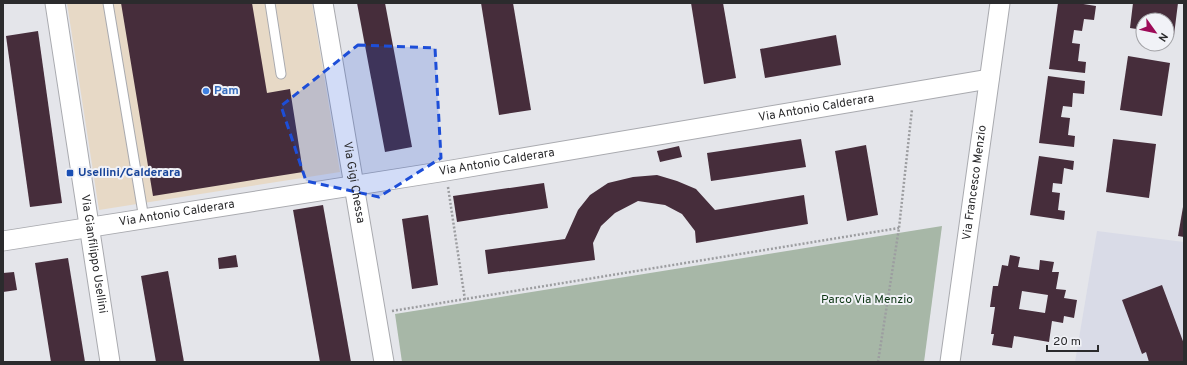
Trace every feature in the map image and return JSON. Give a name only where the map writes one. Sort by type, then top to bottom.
[{"type":"street","name":"Via Gianfilippo Usellini","points":[[55,3],[110,362]]},
{"type":"street","name":"Via Gigi Chessa","points":[[323,3],[384,362]]},
{"type":"street","name":"Via Francesco Menzio","points":[[950,362],[1000,3]]},
{"type":"street","name":"Via Antonio Calderara","points":[[3,242],[446,171],[989,79]]},
{"type":"lane","points":[[108,3],[107,7],[144,219]]},
{"type":"lane","points":[[270,3],[280,74]]},
{"type":"path","points":[[878,362],[899,228],[914,91]]},
{"type":"path","points":[[446,171],[465,300]]},
{"type":"path","points":[[376,314],[899,228]]},
{"type":"highlighted area","points":[[358,45],[435,48],[441,158],[379,197],[306,181],[281,106]]},
{"type":"shaded area","points":[[67,3],[312,3],[340,172],[99,210]]},
{"type":"shaded area","points":[[1097,231],[1184,242],[1184,362],[1075,362]]},
{"type":"green space","name":"Parco Via Menzio","points":[[942,226],[924,362],[402,362],[395,314]]},
{"type":"building","points":[[121,3],[252,3],[267,93],[290,89],[303,172],[153,196]]},
{"type":"building","points":[[357,3],[385,3],[412,147],[385,152]]},
{"type":"building","points":[[481,3],[513,3],[531,110],[499,115]]},
{"type":"building","points":[[691,3],[723,3],[736,78],[704,84]]},
{"type":"building","points":[[1058,3],[1077,3],[1096,6],[1094,20],[1084,19],[1082,31],[1074,30],[1072,43],[1080,44],[1078,61],[1086,62],[1085,73],[1049,69]]},
{"type":"building","points":[[1133,3],[1178,3],[1175,27],[1175,12],[1135,12],[1135,29],[1130,28]]},
{"type":"building","points":[[38,31],[62,203],[30,207],[6,36]]},
{"type":"building","points":[[836,35],[841,65],[765,78],[760,49]]},
{"type":"building","points":[[1128,56],[1170,63],[1162,116],[1120,110]]},
{"type":"building","points":[[1048,76],[1085,81],[1084,94],[1073,93],[1072,107],[1063,106],[1061,117],[1070,118],[1068,135],[1075,136],[1074,147],[1039,143]]},
{"type":"building","points":[[801,139],[806,167],[711,181],[707,153]]},
{"type":"building","points":[[1113,139],[1156,144],[1149,198],[1106,192]]},
{"type":"building","points":[[866,145],[878,215],[847,221],[835,151]]},
{"type":"building","points":[[679,146],[682,157],[660,162],[657,151]]},
{"type":"building","points":[[1039,156],[1074,161],[1073,170],[1064,168],[1062,184],[1053,183],[1052,192],[1060,193],[1058,210],[1065,211],[1064,220],[1030,215]]},
{"type":"building","points":[[657,175],[696,189],[715,210],[804,195],[808,224],[696,243],[695,231],[682,214],[665,205],[638,201],[615,213],[601,226],[593,243],[595,260],[488,274],[485,250],[565,239],[578,210],[590,195],[608,183],[633,177]]},
{"type":"building","points":[[544,183],[548,208],[457,222],[453,196]]},
{"type":"building","points":[[323,205],[351,362],[320,362],[293,210]]},
{"type":"building","points":[[1184,207],[1184,237],[1178,236]]},
{"type":"building","points":[[428,215],[438,285],[412,289],[402,219]]},
{"type":"building","points":[[236,255],[238,267],[219,269],[218,258]]},
{"type":"building","points":[[1010,255],[1020,257],[1018,267],[1039,270],[1040,260],[1054,262],[1052,272],[1059,272],[1056,289],[1066,290],[1064,298],[1077,300],[1074,318],[1064,316],[1063,323],[1052,321],[1049,342],[1014,336],[1012,348],[992,345],[994,334],[991,334],[995,307],[990,307],[993,286],[998,286],[1002,265],[1008,266]],"holes":[[[1022,291],[1048,295],[1045,313],[1019,309]]]},
{"type":"building","points":[[68,258],[85,362],[51,362],[35,263]]},
{"type":"building","points":[[168,271],[184,362],[156,362],[141,276]]},
{"type":"building","points":[[14,272],[17,290],[3,292],[3,273]]},
{"type":"building","points":[[1162,285],[1184,344],[1184,362],[1149,362],[1146,352],[1142,354],[1122,300]]},
{"type":"place","name":"Pam","points":[[206,91]]},
{"type":"place","name":"Usellini/Calderara","points":[[70,173]]}]
